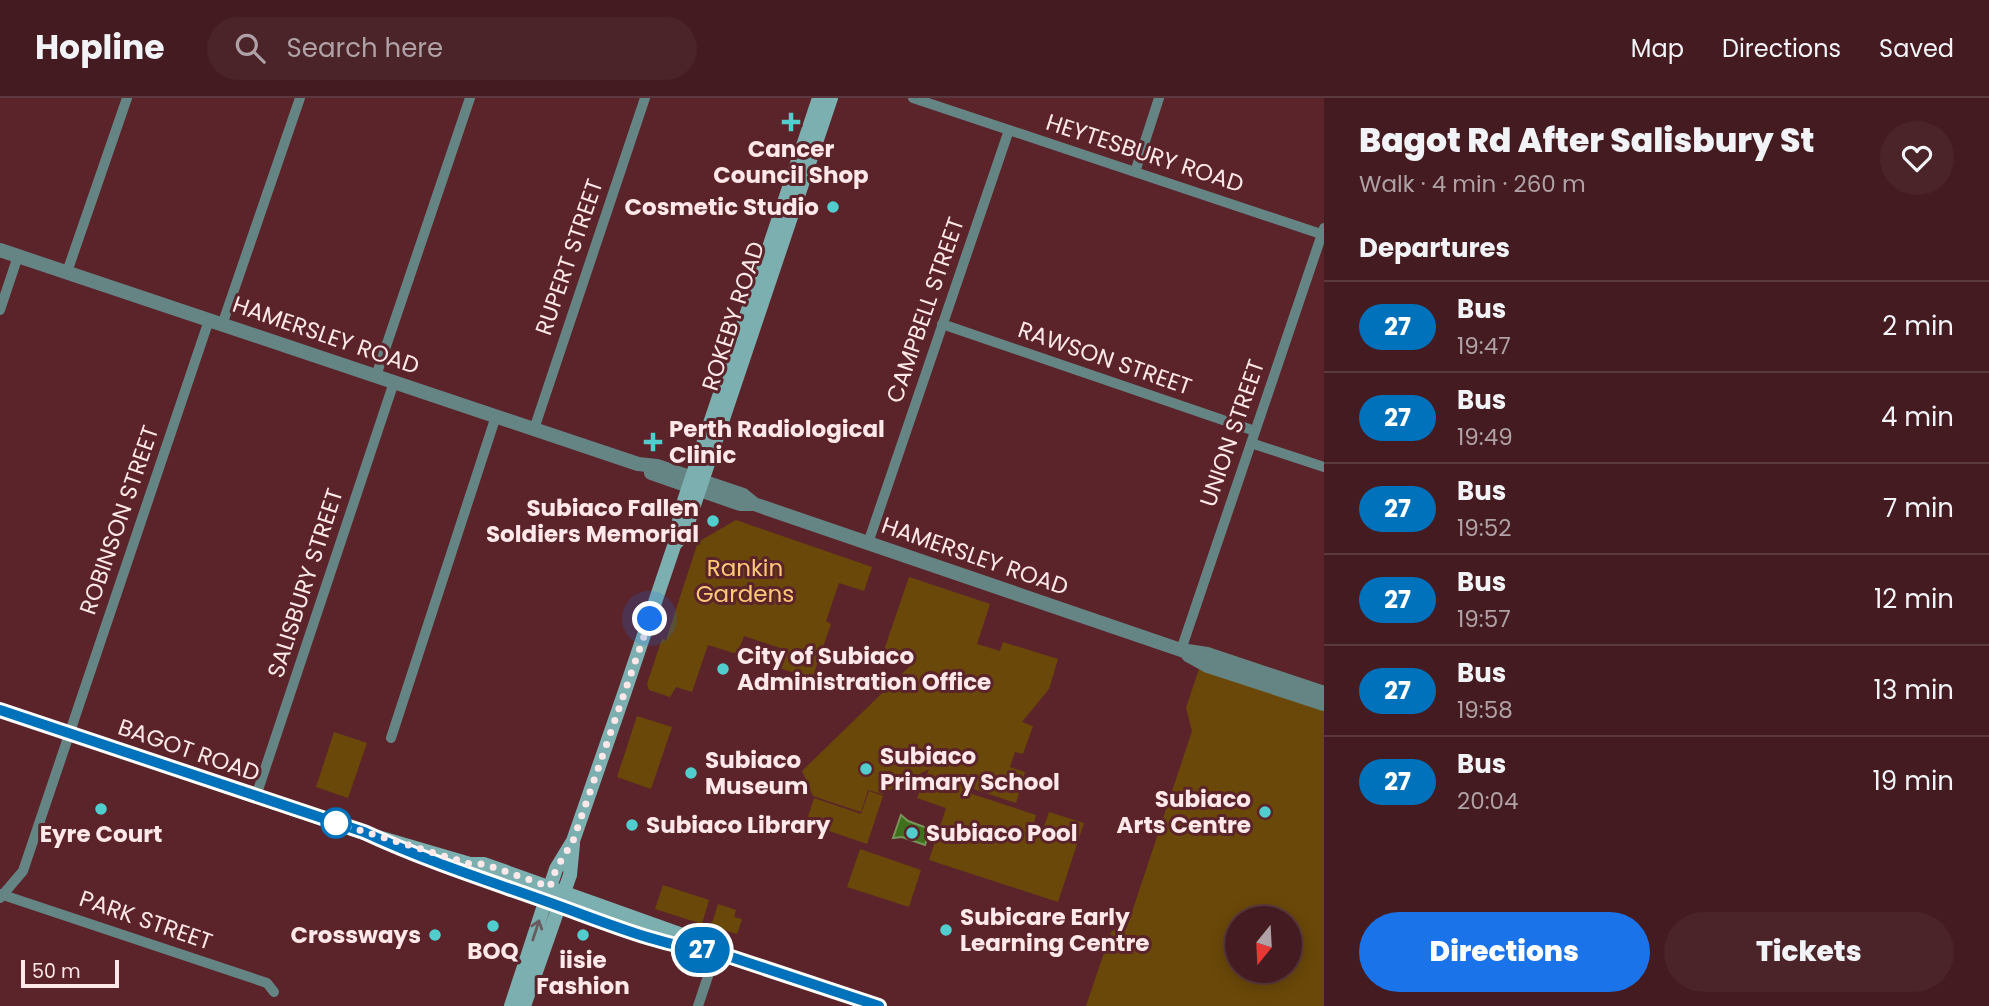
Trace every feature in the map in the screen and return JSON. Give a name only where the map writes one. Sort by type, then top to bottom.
[{"type":"main road","name":"ROKEBY ROAD","points":[[695,484],[819,98]]},
{"type":"main road","name":"ROKEBY ROAD","points":[[524,1006],[555,896],[556,869],[573,841],[674,546],[676,523],[695,484],[831,98]]},
{"type":"main road","name":"BAGOT ROAD","points":[[0,710],[364,832],[470,864],[484,864],[555,896],[694,939],[716,952],[869,1004]]},
{"type":"main road","name":"ROKEBY ROAD","points":[[511,1006],[555,896]]},
{"type":"street","points":[[67,272],[127,98]]},
{"type":"street","name":"ROBINSON STREET","points":[[1,895],[23,871],[69,733],[216,322],[300,98]]},
{"type":"street","points":[[376,376],[470,98]]},
{"type":"street","name":"RUPERT STREET","points":[[534,429],[645,98]]},
{"type":"street","name":"HEYTESBURY ROAD","points":[[913,98],[1323,233]]},
{"type":"street","points":[[1135,172],[1159,98]]},
{"type":"street","name":"CAMPBELL STREET","points":[[867,543],[1009,130]]},
{"type":"street","name":"UNION STREET","points":[[1181,650],[1323,233]]},
{"type":"street","name":"HAMERSLEY ROAD","points":[[0,250],[638,464],[654,475],[743,495],[754,504],[867,543],[1181,650],[1207,654],[1324,693]]},
{"type":"street","points":[[0,310],[18,256]]},
{"type":"street","name":"RAWSON STREET","points":[[942,324],[1255,431]]},
{"type":"street","name":"SALISBURY STREET","points":[[256,796],[394,382]]},
{"type":"street","points":[[391,738],[496,416]]},
{"type":"street","points":[[1251,443],[1324,467]]},
{"type":"street","name":"HAMERSLEY ROAD","points":[[1181,650],[1208,666],[1324,704]]},
{"type":"street","name":"PARK STREET","points":[[1,895],[267,983],[274,992]]},
{"type":"street","points":[[698,1006],[716,952]]},
{"type":"green space","name":"Rankin Gardens","points":[[736,520],[872,567],[864,591],[839,583],[826,621],[831,624],[812,679],[777,667],[783,649],[744,636],[737,654],[708,645],[692,692],[676,687],[670,697],[649,690],[647,684],[662,639],[666,640],[698,542]]},
{"type":"green space","points":[[909,577],[990,604],[977,644],[1000,651],[1003,642],[1058,659],[1049,689],[1022,722],[1033,726],[1023,754],[1015,752],[1010,767],[1025,772],[1016,803],[971,788],[969,793],[1036,815],[1032,832],[1041,835],[1049,812],[1084,823],[1058,902],[929,860],[946,808],[917,798],[929,769],[882,794],[868,790],[861,812],[813,796],[802,771],[910,666],[882,656]]},
{"type":"green space","points":[[1199,669],[1324,711],[1324,1006],[1086,1006],[1111,932],[1130,918],[1192,731],[1186,708]]},
{"type":"green space","points":[[637,716],[672,727],[651,789],[617,777]]},
{"type":"green space","points":[[334,732],[367,743],[348,798],[316,787]]},
{"type":"green space","points":[[869,791],[883,796],[867,844],[806,823],[814,798],[861,814]]},
{"type":"green space","points":[[860,849],[921,870],[909,907],[847,887]]},
{"type":"green space","points":[[663,885],[709,900],[702,924],[655,909]]},
{"type":"green space","points":[[718,904],[736,910],[734,917],[742,919],[737,934],[711,926]]},
{"type":"shaded area","name":"Subiaco Pool","points":[[901,815],[908,821],[930,829],[925,845],[902,837],[893,838]]},
{"type":"bus line","name":"27","points":[[0,710],[364,832],[412,855],[572,910],[692,949],[716,952],[879,1006]]},
{"type":"place","name":"Cancer Council Shop","points":[[791,122]]},
{"type":"place","name":"Cosmetic Studio","points":[[833,207]]},
{"type":"place","name":"Perth Radiological Clinic","points":[[653,442]]},
{"type":"place","name":"Subiaco Fallen Soldiers Memorial","points":[[713,521]]},
{"type":"place","name":"City of Subiaco Administration Office","points":[[723,669]]},
{"type":"place","name":"Subiaco Primary School","points":[[866,769]]},
{"type":"place","name":"Subiaco Museum","points":[[691,773]]},
{"type":"place","name":"Eyre Court","points":[[101,809]]},
{"type":"place","name":"Subiaco Arts Centre","points":[[1265,812]]},
{"type":"place","name":"Subiaco Library","points":[[632,825]]},
{"type":"place","name":"Subiaco Pool","points":[[912,833]]},
{"type":"place","name":"BOQ","points":[[493,926]]},
{"type":"place","name":"Subicare Early Learning Centre","points":[[946,930]]},
{"type":"place","name":"Crossways","points":[[435,935]]},
{"type":"place","name":"iisie Fashion","points":[[583,935]]},
{"type":"route","points":[[336,823],[470,864],[484,864],[550,887],[556,869],[573,841],[650,619]]}]
